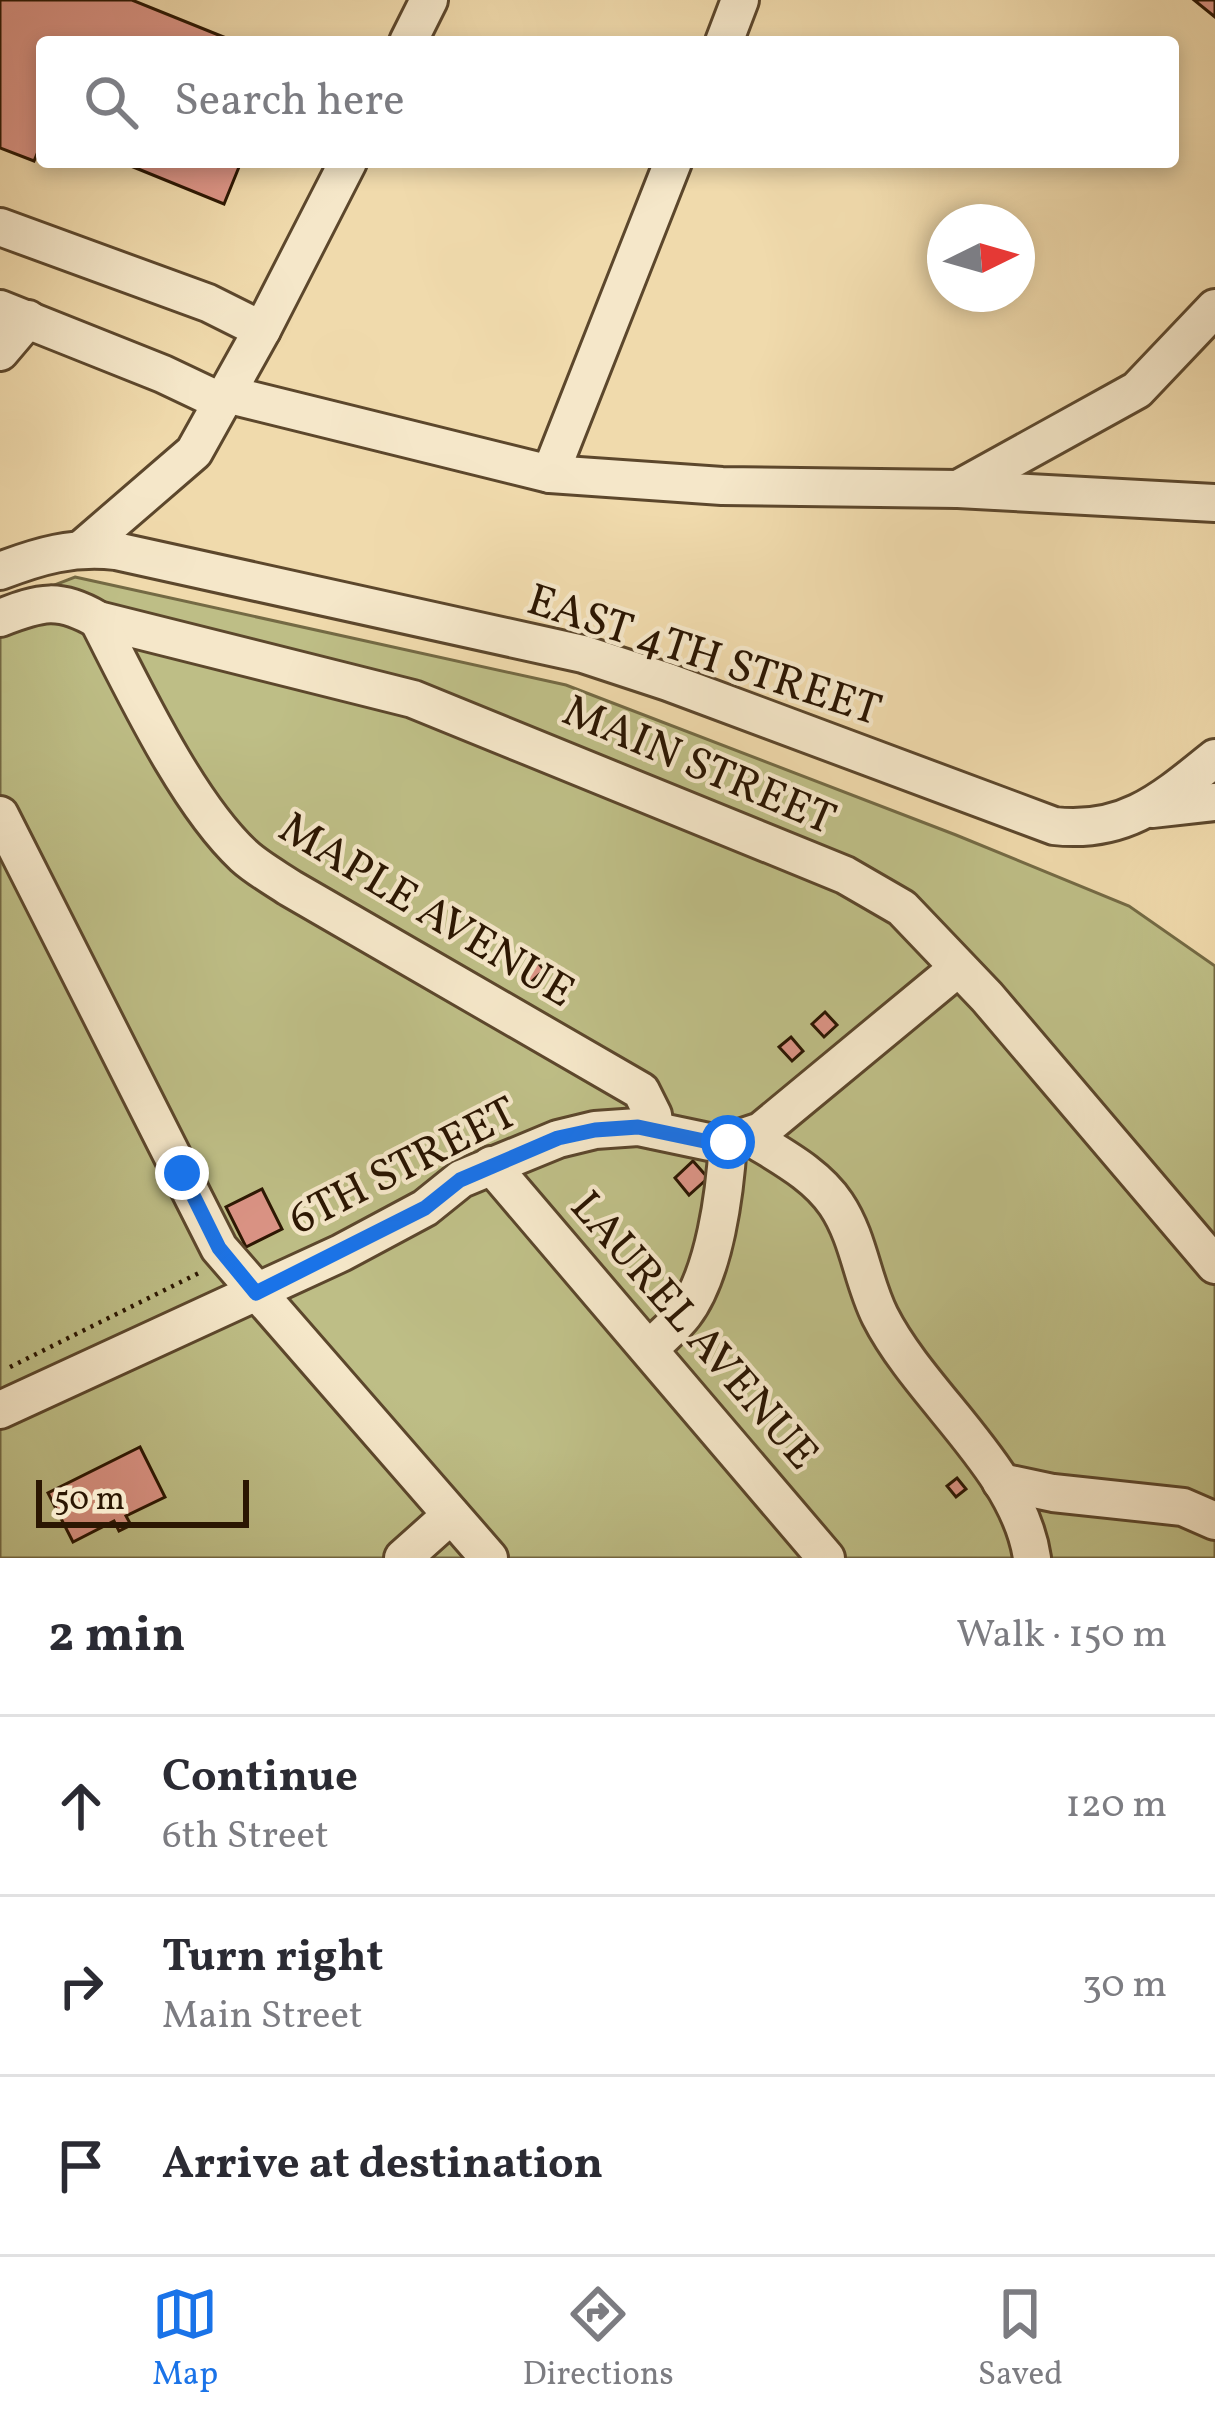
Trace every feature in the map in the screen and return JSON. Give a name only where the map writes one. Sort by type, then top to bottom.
[{"type":"street","points":[[411,36],[429,0]]},
{"type":"street","points":[[726,36],[740,0]]},
{"type":"street","points":[[84,548],[194,452],[345,168]]},
{"type":"street","points":[[550,474],[672,168]]},
{"type":"street","points":[[0,227],[208,303],[262,330]]},
{"type":"street","points":[[958,489],[1138,391],[1215,308]]},
{"type":"street","points":[[0,352],[14,314],[224,398],[550,474],[722,486],[958,489],[1215,503]]},
{"type":"street","name":"EAST 4TH STREET","points":[[0,571],[52,553],[84,548],[191,566],[584,654],[1054,826],[1100,826],[1152,808],[1215,758]]},
{"type":"street","name":"MAIN STREET","points":[[0,617],[50,602],[74,606],[98,620],[413,699],[845,875],[902,908],[1039,1056],[1215,1265]]},
{"type":"street","name":"MAPLE AVENUE","points":[[98,620],[147,716],[206,812],[244,857],[641,1091],[655,1130]]},
{"type":"street","points":[[1152,808],[1215,802]]},
{"type":"street","points":[[0,815],[228,1259],[489,1558]]},
{"type":"street","points":[[738,1139],[761,1131],[822,1084],[958,968]]},
{"type":"street","name":"6TH STREET","points":[[2,1394],[256,1293],[425,1208],[460,1180],[558,1138],[638,1127],[709,1142],[738,1139]]},
{"type":"street","points":[[651,1348],[685,1313],[699,1287],[738,1139]]},
{"type":"street","points":[[738,1139],[807,1173],[837,1206],[882,1319],[916,1375],[1001,1482],[1032,1558]]},
{"type":"street","name":"LAUREL AVENUE","points":[[491,1165],[651,1348],[805,1550]]},
{"type":"street","points":[[1001,1482],[1183,1508],[1215,1521]]},
{"type":"street","points":[[403,1558],[451,1514]]},
{"type":"path","points":[[2,1394],[228,1259]]},
{"type":"green space","points":[[75,577],[566,685],[1129,906],[1215,966],[1215,1558],[0,1558],[0,606]]},
{"type":"building","points":[[0,0],[132,0],[221,36],[36,36],[36,156],[34,161],[0,148]]},
{"type":"building","points":[[1194,0],[1215,0],[1215,17]]},
{"type":"building","points":[[136,168],[239,168],[224,204]]},
{"type":"building","points":[[537,961],[544,970],[529,984],[521,975]]},
{"type":"building","points":[[825,1012],[837,1025],[824,1037],[812,1024]]},
{"type":"building","points":[[791,1037],[803,1051],[792,1061],[779,1047]]},
{"type":"building","points":[[693,1161],[708,1178],[689,1195],[675,1178]]},
{"type":"building","points":[[262,1189],[282,1229],[246,1247],[226,1207]]},
{"type":"building","points":[[140,1447],[165,1497],[126,1516],[131,1525],[119,1531],[114,1521],[73,1542],[48,1493]]},
{"type":"building","points":[[957,1478],[966,1489],[956,1497],[947,1486]]},
{"type":"route","points":[[182,1173],[219,1248],[256,1293],[425,1208],[460,1180],[558,1138],[638,1127],[728,1142]]}]
